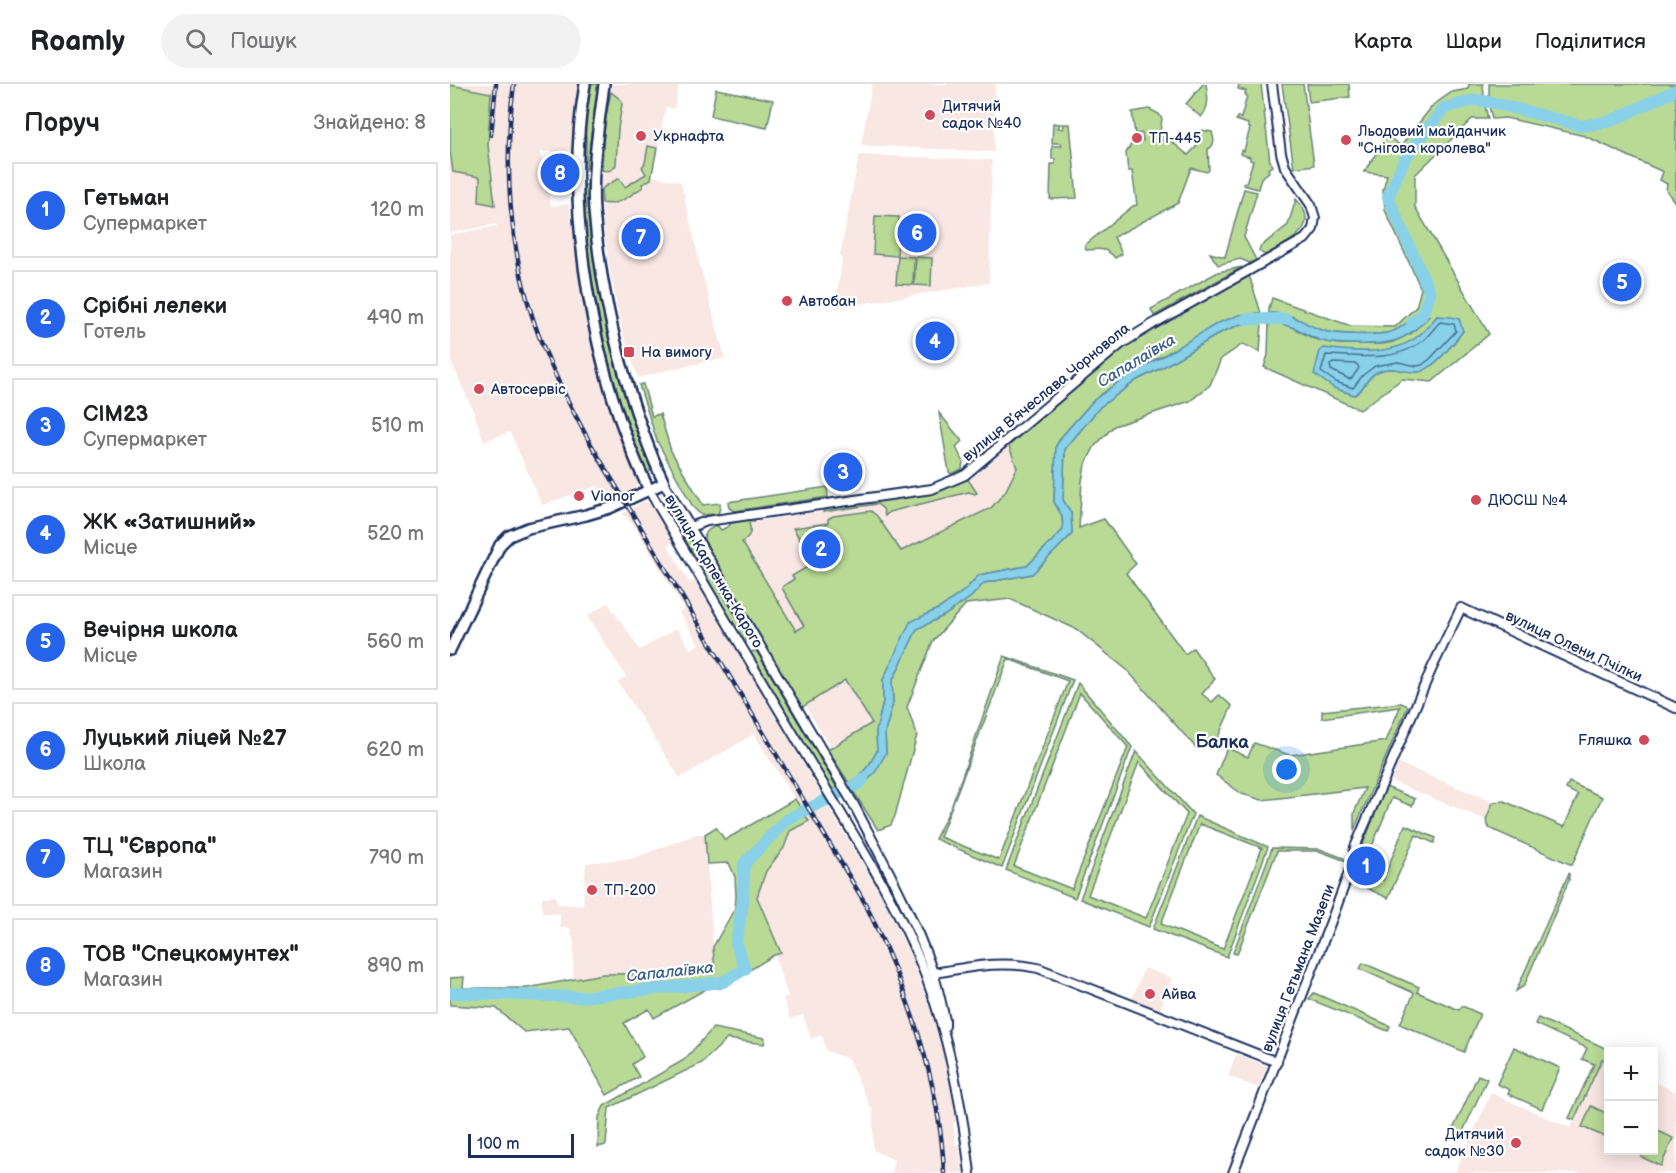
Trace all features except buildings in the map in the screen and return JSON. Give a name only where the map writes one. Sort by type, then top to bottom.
[{"type":"main road","name":"вулиця Карпенка-Карого","points":[[585,84],[580,109],[577,155],[580,234],[588,289],[598,342],[625,434],[649,490]]},
{"type":"main road","name":"вулиця Карпенка-Карого","points":[[603,84],[594,179],[594,210],[602,277],[608,313],[632,400],[650,455],[664,483]]},
{"type":"main road","points":[[578,179],[594,179]]},
{"type":"main road","points":[[450,651],[500,545],[509,536],[528,528],[610,508],[664,483]]},
{"type":"street","name":"вулиця Вʼячеслава Чорновола","points":[[690,527],[707,521],[932,489],[965,475],[1121,344],[1305,239],[1313,229],[1315,218],[1311,205],[1285,167],[1272,84]]},
{"type":"street","name":"вулиця Карпенка-Карого","points":[[664,483],[854,805],[905,904],[934,973],[945,1020],[945,1036]]},
{"type":"street","name":"вулиця Карпенка-Карого","points":[[649,490],[869,862],[911,942],[925,974],[945,1036],[963,1114],[970,1173]]},
{"type":"street","name":"вулиця Олени Пчілки","points":[[1461,608],[1676,708]]},
{"type":"street","name":"вулиця Гетьмана Мазепи","points":[[1233,1173],[1352,864],[1354,847],[1427,678],[1461,608]]},
{"type":"street","points":[[740,644],[748,648],[757,641]]},
{"type":"street","points":[[869,862],[880,855]]},
{"type":"street","points":[[934,973],[999,963],[1038,968],[1276,1062]]},
{"type":"shaded area","points":[[450,84],[579,84],[571,151],[540,152],[551,206],[569,204],[586,323],[620,436],[638,481],[636,488],[606,503],[597,486],[542,505],[510,432],[484,441],[450,359],[450,235],[497,226],[496,224],[450,233]]},
{"type":"shaded area","points":[[612,84],[679,84],[674,109],[666,107],[652,176],[681,182],[725,358],[638,378],[621,328],[603,223],[601,190],[604,126]]},
{"type":"shaded area","name":"Дитячий садок №40","points":[[872,84],[995,84],[994,152],[861,145]]},
{"type":"shaded area","points":[[859,155],[992,160],[989,283],[835,308],[842,260],[840,256]]},
{"type":"shaded area","points":[[1009,446],[1017,468],[1005,492],[991,508],[901,551],[898,547],[808,652],[734,528],[736,524],[935,495],[969,480]]},
{"type":"shaded area","points":[[644,501],[650,504],[673,542],[668,546],[690,583],[695,580],[886,904],[913,962],[940,1037],[957,1122],[953,1123],[963,1173],[891,1173],[894,1160],[873,1150],[873,1112],[848,1059],[826,1051],[822,1035],[811,1039],[803,1015],[790,1019],[783,998],[788,996],[774,955],[781,952],[757,897],[766,871],[784,848],[790,831],[808,821],[754,734],[680,778],[618,682],[626,676],[587,616],[608,603],[640,650],[677,628],[690,649],[699,644],[679,612],[684,609],[634,525],[622,514]]},
{"type":"shaded area","points":[[845,680],[872,723],[831,748],[805,705]]},
{"type":"shaded area","points":[[1398,763],[1493,802],[1486,820],[1391,781]]},
{"type":"shaded area","points":[[697,834],[705,834],[715,973],[603,974],[573,979],[574,942],[570,928],[560,928],[560,914],[542,913],[542,897],[556,896],[557,904],[583,905],[586,863],[634,858]]},
{"type":"shaded area","points":[[1144,968],[1172,978],[1160,1010],[1132,999]]},
{"type":"shaded area","points":[[1236,1054],[1267,1066],[1258,1088],[1228,1076]]},
{"type":"shaded area","points":[[1602,1059],[1604,1060],[1604,1155],[1658,1155],[1658,1084],[1676,1092],[1676,1173],[1455,1173],[1491,1093],[1570,1128]]},
{"type":"green space","points":[[589,84],[599,84],[590,143],[589,169],[586,169],[586,137],[583,121]]},
{"type":"green space","points":[[1203,84],[1206,84],[1208,101],[1201,117],[1186,104]]},
{"type":"green space","points":[[1239,84],[1261,84],[1272,166],[1268,169],[1269,172],[1261,178],[1258,189],[1243,185],[1246,183],[1253,161],[1250,157],[1240,154],[1241,150],[1244,151],[1250,128],[1248,124],[1236,120],[1237,117],[1241,118],[1247,96],[1246,91],[1238,89]]},
{"type":"green space","points":[[1282,84],[1303,84],[1314,165],[1294,168]]},
{"type":"green space","points":[[1307,84],[1349,84],[1350,97],[1309,102]]},
{"type":"green space","points":[[1469,84],[1483,84],[1488,119],[1472,119],[1415,175],[1415,207],[1489,334],[1432,382],[1402,379],[1360,410],[1264,367],[1268,355],[1269,322],[1288,325],[1314,339],[1338,344],[1383,344],[1412,333],[1429,316],[1420,310],[1407,323],[1391,332],[1346,334],[1327,332],[1297,318],[1269,313],[1269,308],[1272,298],[1351,326],[1395,327],[1416,307],[1421,289],[1385,210],[1383,189],[1387,175],[1364,172],[1380,148],[1384,133],[1401,146],[1433,105],[1452,92],[1468,89]],"holes":[[[1437,316],[1463,331],[1443,355],[1424,370],[1418,372],[1383,370],[1373,374],[1354,395],[1334,388],[1324,349],[1372,351],[1396,347],[1417,337]]]},
{"type":"green space","points":[[1489,84],[1676,84],[1676,204],[1666,190],[1667,184],[1660,180],[1663,172],[1585,136],[1506,118],[1492,119],[1489,106]]},
{"type":"green space","points":[[450,85],[491,93],[488,145],[495,205],[479,202],[480,177],[453,172],[450,151]]},
{"type":"green space","points":[[716,89],[773,100],[767,128],[711,116]]},
{"type":"green space","points":[[611,92],[621,100],[622,104],[616,165],[606,171],[602,170],[604,126]]},
{"type":"green space","points":[[1149,109],[1159,114],[1162,119],[1160,132],[1188,155],[1196,147],[1202,130],[1212,132],[1213,144],[1208,149],[1209,170],[1207,172],[1191,168],[1178,203],[1114,237],[1122,254],[1115,258],[1105,250],[1086,250],[1085,245],[1137,205],[1132,171],[1128,171],[1126,153],[1132,143],[1143,141],[1142,133],[1135,134],[1132,112]]},
{"type":"green space","points":[[1053,123],[1060,124],[1058,128],[1063,129],[1062,124],[1070,124],[1077,198],[1050,199],[1051,164],[1055,164],[1055,159],[1052,159],[1052,146],[1062,146],[1061,143],[1052,143]]},
{"type":"green space","points":[[648,146],[657,148],[651,179],[624,200],[608,204],[602,203],[601,190],[604,187],[619,178],[625,187],[646,174],[642,167]]},
{"type":"green space","points":[[582,185],[589,185],[594,242],[607,317],[627,403],[651,468],[648,476],[627,423],[606,350],[589,259]]},
{"type":"green space","points":[[1244,189],[1257,192],[1244,237],[1256,260],[1250,263],[1240,259],[1218,265],[1210,253],[1225,257]]},
{"type":"green space","points":[[1296,199],[1304,209],[1306,218],[1304,226],[1292,240],[1265,255],[1259,251],[1260,247],[1288,225]]},
{"type":"green space","points":[[875,216],[899,217],[897,256],[873,254]]},
{"type":"green space","points":[[898,256],[914,257],[913,285],[896,284]]},
{"type":"green space","points":[[916,257],[932,258],[931,286],[914,285]]},
{"type":"green space","points":[[1242,267],[1154,316],[1151,309],[1218,272]]},
{"type":"green space","points":[[1249,275],[1261,313],[1239,315],[1132,372],[1094,400],[1062,436],[1056,446],[1054,502],[1062,516],[1063,530],[1027,566],[979,575],[965,590],[940,608],[910,623],[883,680],[883,702],[876,732],[877,751],[856,780],[849,783],[828,750],[872,723],[845,680],[801,708],[704,540],[706,532],[717,525],[721,530],[731,523],[754,519],[755,521],[749,523],[750,534],[742,542],[796,631],[804,626],[782,588],[794,579],[792,576],[814,563],[793,528],[828,523],[828,519],[833,516],[871,511],[901,551],[991,508],[1005,492],[1017,468],[1009,446],[1036,420],[1124,347]]},
{"type":"green space","points":[[1262,323],[1260,352],[1243,344],[1221,359],[1210,385],[1190,401],[1114,426],[1095,446],[1085,465],[1082,481],[1079,528],[1104,519],[1136,564],[1126,573],[1185,654],[1193,648],[1215,679],[1202,694],[1212,702],[1219,695],[1232,706],[1214,746],[1208,740],[1197,749],[1127,670],[1076,629],[1010,599],[966,604],[933,641],[907,707],[917,735],[895,816],[891,825],[878,830],[853,791],[862,787],[886,753],[885,732],[893,703],[892,682],[917,629],[945,615],[971,597],[984,583],[1032,574],[1072,534],[1071,513],[1063,500],[1065,449],[1100,407],[1137,380],[1222,332],[1241,324]]},
{"type":"green space","points":[[643,384],[652,416],[660,414],[671,451],[703,505],[720,503],[718,514],[701,515],[693,507],[657,441],[639,385]]},
{"type":"green space","points":[[939,413],[962,441],[956,447],[963,462],[962,469],[951,474],[949,472]]},
{"type":"green space","points":[[967,478],[977,493],[969,492],[889,512],[885,516],[883,509],[877,504],[823,512],[824,508],[941,489]]},
{"type":"green space","points":[[827,487],[828,497],[734,511],[729,508],[728,502]]},
{"type":"green space","points":[[686,529],[749,638],[743,642],[681,532]]},
{"type":"green space","points":[[756,650],[837,788],[832,791],[750,653]]},
{"type":"green space","points":[[1004,656],[1073,680],[1002,868],[935,839],[952,805]],"holes":[[[1008,659],[1068,681],[999,860],[940,837]]]},
{"type":"green space","points":[[1078,683],[1132,747],[1075,898],[1006,870]],"holes":[[[1080,693],[1128,747],[1072,889],[1014,866]]]},
{"type":"green space","points":[[1401,703],[1408,706],[1354,830],[1354,813],[1365,788],[1262,800],[1242,794],[1216,775],[1227,748],[1248,757],[1254,743],[1290,755],[1386,741],[1400,707],[1322,718],[1322,711]]},
{"type":"green space","points":[[1136,751],[1193,814],[1149,927],[1080,899]],"holes":[[[1139,762],[1187,814],[1146,918],[1088,895]]]},
{"type":"green space","points":[[1569,782],[1602,797],[1572,865],[1489,828],[1486,820],[1493,802],[1504,801],[1564,827],[1578,795],[1566,789]]},
{"type":"green space","points":[[1386,787],[1415,799],[1412,806],[1392,798],[1370,851],[1362,847]]},
{"type":"green space","points":[[795,799],[809,821],[790,831],[784,848],[766,871],[757,897],[781,953],[721,988],[708,988],[654,1018],[649,1009],[624,1023],[643,1057],[632,1064],[639,1077],[607,1095],[569,1027],[524,1032],[496,1008],[450,1005],[450,978],[464,977],[463,988],[527,988],[603,974],[715,973],[713,947],[735,908],[735,877],[729,863],[707,864],[705,834],[716,827],[725,840]]},
{"type":"green space","points":[[1197,816],[1268,847],[1227,957],[1153,929]],"holes":[[[1200,824],[1262,848],[1223,949],[1161,924]]]},
{"type":"green space","points":[[1405,825],[1436,838],[1434,843],[1416,835],[1388,898],[1351,881],[1357,870],[1383,880]]},
{"type":"green space","points":[[1272,848],[1320,849],[1344,858],[1346,861],[1319,851],[1277,851],[1237,954],[1233,953]]},
{"type":"green space","points":[[1569,873],[1569,880],[1524,986],[1516,991]]},
{"type":"green space","points":[[1363,963],[1419,987],[1417,992],[1459,1010],[1462,1006],[1480,1014],[1464,1052],[1400,1024],[1414,993],[1360,969]]},
{"type":"green space","points":[[1314,993],[1390,1026],[1388,1031],[1309,999]]},
{"type":"green space","points":[[1538,1018],[1604,1047],[1604,1060],[1602,1059],[1574,1120],[1569,1118],[1594,1064],[1582,1059],[1587,1048],[1535,1024]]},
{"type":"green space","points":[[713,1028],[765,1038],[764,1044],[727,1039],[702,1063],[609,1108],[606,1145],[598,1147],[599,1117],[604,1106],[684,1060]]},
{"type":"green space","points":[[1514,1047],[1560,1068],[1542,1109],[1508,1094],[1510,1090],[1497,1084]]},
{"type":"green space","points":[[1478,1075],[1487,1079],[1459,1140],[1450,1136]]},
{"type":"green space","points":[[1591,1106],[1604,1112],[1604,1136],[1582,1127]]},
{"type":"green space","points":[[1658,1131],[1673,1138],[1661,1166],[1641,1157],[1642,1155],[1658,1155]]},
{"type":"water","points":[[1420,310],[1429,316],[1412,332],[1386,343],[1376,344],[1326,342],[1294,328],[1269,322],[1269,313],[1278,313],[1291,316],[1327,332],[1376,334],[1391,332],[1399,328]]},
{"type":"water","points":[[1261,313],[1262,323],[1241,324],[1222,332],[1137,380],[1100,407],[1065,449],[1063,500],[1071,513],[1072,534],[1032,574],[984,583],[971,597],[945,615],[917,629],[892,682],[893,703],[885,732],[886,753],[876,771],[862,787],[853,791],[849,783],[856,780],[877,751],[876,732],[883,702],[883,680],[910,622],[940,608],[965,590],[979,575],[1027,566],[1063,530],[1062,516],[1054,502],[1056,446],[1062,436],[1094,400],[1132,372],[1218,323],[1239,315]]},
{"type":"water","points":[[1437,316],[1459,319],[1463,331],[1443,355],[1424,370],[1413,372],[1383,370],[1373,374],[1354,395],[1334,388],[1314,374],[1320,351],[1324,348],[1372,351],[1396,347],[1417,337]]},
{"type":"waterway","name":"Сапалаївка","points":[[1412,323],[1422,315],[1430,293],[1388,197],[1405,158],[1444,108],[1476,100],[1582,126],[1611,121],[1676,90]]},
{"type":"waterway","name":"Сапалаївка","points":[[1246,319],[1286,319]]},
{"type":"waterway","name":"Сапалаївка","points":[[450,993],[580,997],[723,982],[745,969],[736,943],[743,901],[744,864],[786,820],[860,783],[863,779]]},
{"type":"railway","points":[[491,135],[496,84]]},
{"type":"railway","points":[[514,84],[509,145],[514,236],[526,296],[547,357],[592,446],[865,903],[907,1001],[928,1068],[936,1103],[944,1173]]},
{"type":"place","name":"Дитячий садок №40","points":[[930,115]]},
{"type":"place","name":"Укрнафта","points":[[641,136]]},
{"type":"place","name":"ТП-445","points":[[1137,138]]},
{"type":"place","name":"Льодовий майданчик \"Снігова королева\"","points":[[1346,140]]},
{"type":"place","name":"ТОВ \"Спецкомунтех\"","points":[[560,173]]},
{"type":"place","name":"Луцький ліцей №27","points":[[917,233]]},
{"type":"place","name":"ТЦ \"Європа\"","points":[[641,237]]},
{"type":"place","name":"Вечірня школа","points":[[1622,282]]},
{"type":"place","name":"Автобан","points":[[787,301]]},
{"type":"place","name":"ЖК «Затишний»","points":[[935,341]]},
{"type":"place","name":"На вимогу","points":[[629,352]]},
{"type":"place","name":"Автосервіс","points":[[479,389]]},
{"type":"place","name":"СІМ23","points":[[843,472]]},
{"type":"place","name":"Vianor","points":[[579,496]]},
{"type":"place","name":"ДЮСШ №4","points":[[1476,500]]},
{"type":"place","name":"Срібні лелеки","points":[[821,549]]},
{"type":"place","name":"Fляшка","points":[[1644,740]]},
{"type":"place","name":"Гетьман","points":[[1366,866]]},
{"type":"place","name":"ТП-200","points":[[592,890]]},
{"type":"place","name":"Айва","points":[[1150,994]]},
{"type":"place","name":"Дитячий садок №30","points":[[1516,1143]]},
{"type":"district","name":"Балка","points":[[1222,742]]}]
